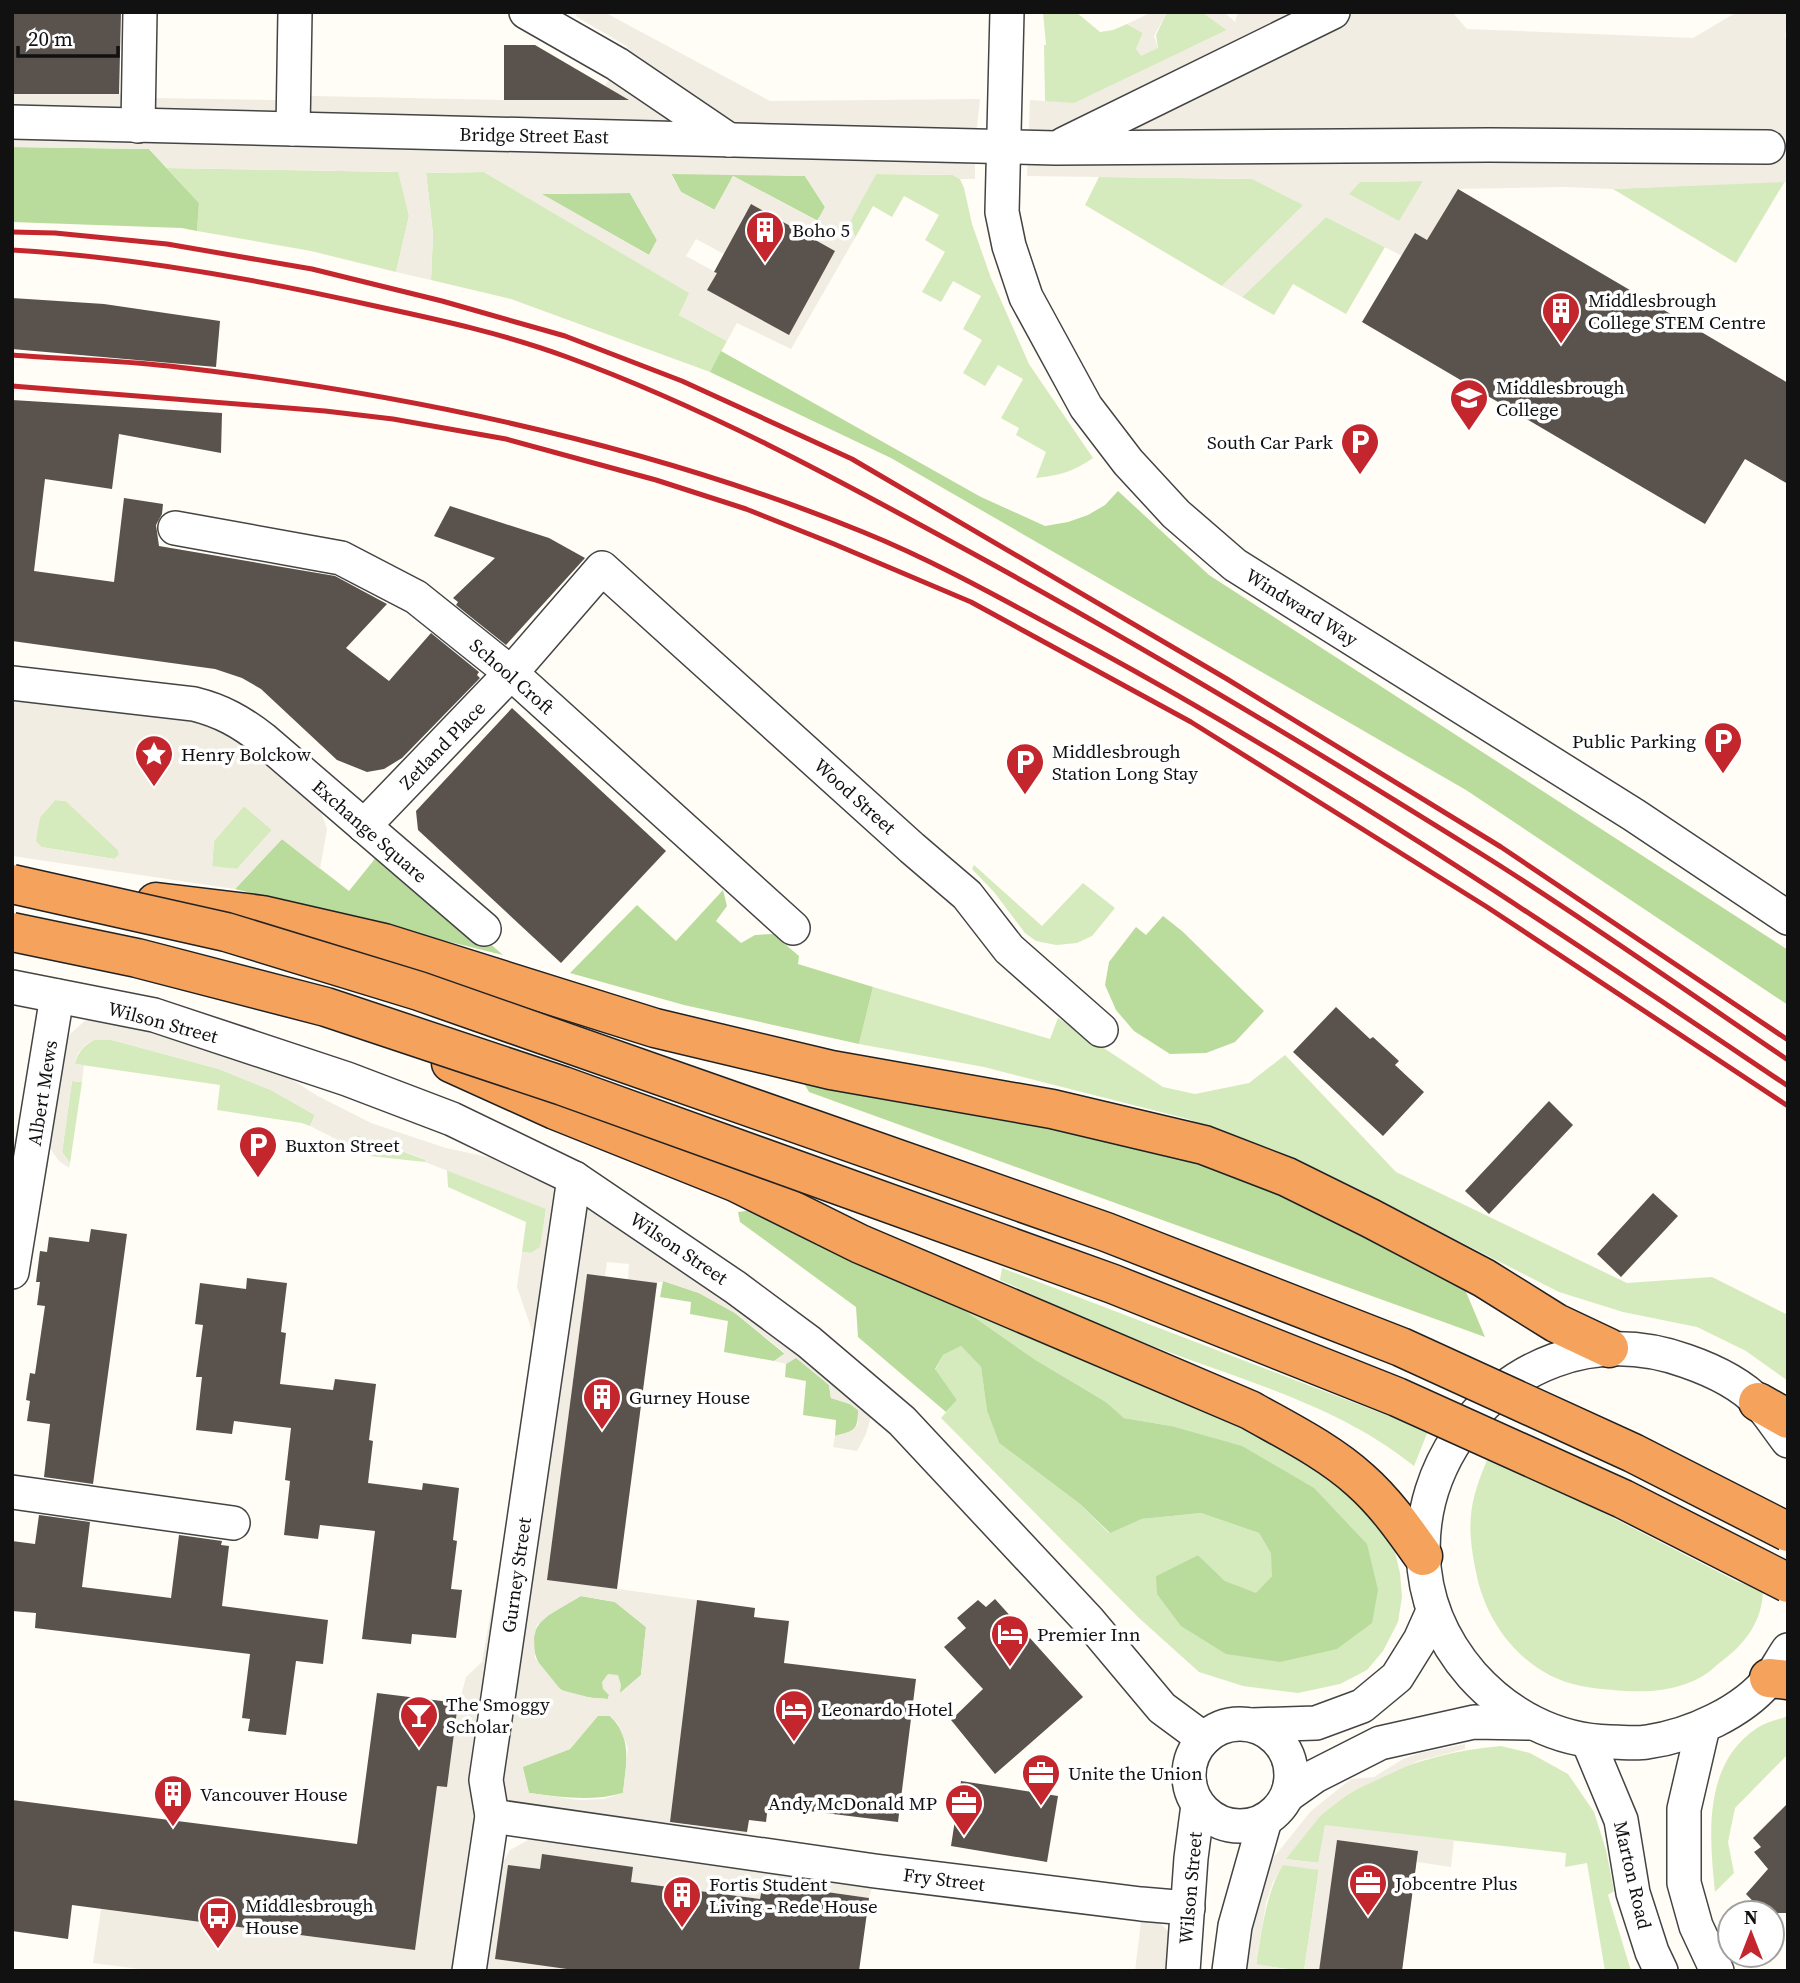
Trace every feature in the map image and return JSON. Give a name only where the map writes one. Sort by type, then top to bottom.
[{"type":"highway","points":[[23,886],[262,915],[384,943],[655,1028],[831,1070],[1052,1109],[1204,1145],[1287,1177],[1370,1218],[1484,1278],[1556,1323],[1609,1348]]},
{"type":"highway","points":[[23,886],[226,932],[419,991],[1106,1232],[1401,1347],[1633,1453],[1788,1532]]},
{"type":"highway","points":[[12,932],[136,958],[326,1007],[563,1086],[1139,1294],[1397,1397],[1623,1499],[1788,1583]]},
{"type":"highway","points":[[326,1007],[555,1110],[735,1182],[859,1244],[1261,1416],[1307,1442],[1360,1479],[1395,1517],[1423,1556]]},
{"type":"street","points":[[139,110],[140,12]]},
{"type":"street","points":[[293,114],[295,12]]},
{"type":"street","points":[[526,12],[617,64],[729,140]]},
{"type":"street","name":"Windward Way","points":[[1007,12],[1002,212],[1009,247],[1026,297],[1086,407],[1128,462],[1176,514],[1235,565],[1623,808],[1788,918]]},
{"type":"street","points":[[1056,148],[1333,12]]},
{"type":"street","name":"Bridge Street East","points":[[12,122],[139,110],[293,114],[729,140],[1003,147],[1769,147]]},
{"type":"street","name":"School Croft","points":[[174,528],[341,558],[416,597],[511,673],[793,928]]},
{"type":"street","name":"Zetland Place","points":[[364,825],[511,673],[602,568]]},
{"type":"street","name":"Wood Street","points":[[602,568],[967,895],[1009,949],[1101,1030]]},
{"type":"street","name":"Exchange Square","points":[[12,683],[194,704],[220,710],[263,738],[484,929]]},
{"type":"street","name":"Wilson Street","points":[[12,987],[154,1015],[347,1079],[452,1119],[574,1178],[735,1287],[809,1342],[902,1421],[1089,1621],[1162,1708],[1204,1739]]},
{"type":"street","name":"Albert Mews","points":[[12,1272],[57,996]]},
{"type":"street","name":"Gurney Street","points":[[469,1971],[492,1816],[486,1780],[574,1178]]},
{"type":"street","points":[[1782,1669],[1739,1706],[1703,1727],[1646,1743],[1588,1741],[1559,1734],[1531,1723],[1489,1694],[1456,1656],[1433,1611],[1423,1556],[1427,1504],[1444,1456],[1473,1414],[1512,1380],[1558,1358],[1609,1348],[1663,1352],[1713,1370],[1773,1410],[1788,1441]]},
{"type":"street","points":[[12,1492],[233,1523]]},
{"type":"street","points":[[1252,1725],[1269,1732],[1282,1744],[1290,1760],[1292,1777],[1288,1795],[1279,1810],[1251,1826],[1221,1823],[1198,1805],[1190,1788],[1189,1770],[1194,1753],[1204,1739],[1218,1728],[1235,1724],[1316,1723],[1362,1706],[1397,1677],[1420,1640],[1433,1611]]},
{"type":"street","points":[[1288,1795],[1315,1776],[1380,1743],[1474,1721],[1531,1723]]},
{"type":"street","points":[[1703,1727],[1684,1808],[1685,1883],[1696,1926],[1717,1971]]},
{"type":"street","name":"Marton Road","points":[[1588,1741],[1621,1820],[1633,1893],[1661,1971]]},
{"type":"street","name":"Wilson Street","points":[[1183,1971],[1191,1858],[1198,1805]]},
{"type":"street","name":"Fry Street","points":[[492,1816],[875,1871],[1188,1908]]},
{"type":"street","points":[[1229,1971],[1236,1926],[1265,1820]]},
{"type":"green space","points":[[1043,12],[1076,12],[1100,32],[1127,24],[1143,33],[1136,49],[1158,48],[1156,35],[1167,12],[1202,12],[1227,30],[1074,104],[1047,102]]},
{"type":"green space","points":[[12,147],[149,149],[199,203],[197,231],[182,228],[12,222]]},
{"type":"green space","points":[[167,168],[399,172],[409,216],[396,272],[311,251],[197,231],[199,203]]},
{"type":"green space","points":[[484,172],[690,293],[679,315],[727,341],[710,372],[511,299],[431,280],[433,234],[426,173]]},
{"type":"green space","points":[[671,173],[805,176],[825,207],[818,221],[733,176],[715,210],[681,192]]},
{"type":"green space","points":[[876,174],[953,175],[960,179],[991,278],[1029,364],[1093,458],[1066,472],[1036,478],[1046,452],[1016,435],[1019,428],[1001,418],[1023,379],[998,365],[985,386],[963,373],[982,340],[963,329],[981,296],[953,281],[941,302],[922,292],[945,252],[925,240],[939,215],[904,196],[892,217],[873,206],[855,238],[850,220]]},
{"type":"green space","points":[[1099,177],[1253,179],[1304,205],[1222,286],[1085,205]]},
{"type":"green space","points":[[1423,181],[1400,222],[1348,194],[1360,182]]},
{"type":"green space","points":[[1785,181],[1736,263],[1613,189]]},
{"type":"green space","points":[[630,193],[657,240],[649,255],[541,194]]},
{"type":"green space","points":[[1326,217],[1385,247],[1346,314],[1293,284],[1274,315],[1242,297]]},
{"type":"green space","points":[[721,351],[981,497],[1045,526],[1088,515],[1105,505],[1118,491],[1209,575],[1788,950],[1788,1005],[1466,790],[891,458],[710,372]]},
{"type":"green space","points":[[55,800],[66,801],[118,850],[119,855],[114,859],[41,847],[35,840],[40,817]]},
{"type":"green space","points":[[244,806],[272,830],[237,869],[212,867],[214,841]]},
{"type":"green space","points":[[282,839],[349,891],[382,850],[503,955],[235,889]]},
{"type":"green space","points":[[974,865],[1042,926],[1083,883],[1115,908],[1092,936],[1077,943],[1056,945],[1036,941],[1025,933],[994,892],[972,869]]},
{"type":"green space","points":[[723,890],[727,906],[716,921],[741,943],[755,935],[773,934],[799,956],[798,964],[873,987],[859,1044],[684,1005],[570,973],[637,905],[676,941]]},
{"type":"green space","points":[[1163,916],[1264,1011],[1235,1042],[1206,1053],[1170,1054],[1134,1031],[1116,1010],[1105,985],[1109,962],[1136,927],[1146,935]]},
{"type":"green space","points":[[873,987],[1050,1039],[1058,1018],[1163,1087],[1195,1094],[1249,1083],[1285,1055],[1396,1172],[1627,1283],[1712,1277],[1788,1315],[1788,1381],[1746,1351],[1697,1327],[1623,1312],[1559,1292],[1317,1169],[1188,1119],[984,1067],[859,1044]]},
{"type":"green space","points":[[94,1040],[112,1040],[219,1069],[271,1090],[315,1115],[310,1126],[217,1110],[220,1085],[75,1064],[82,1050]]},
{"type":"green space","points":[[809,1078],[1232,1167],[1464,1287],[1485,1337],[809,1092],[805,1085]]},
{"type":"green space","points":[[72,1081],[82,1082],[70,1163],[62,1152]]},
{"type":"green space","points":[[355,1134],[426,1160],[370,1156]]},
{"type":"green space","points":[[447,1170],[546,1208],[541,1247],[531,1253],[522,1252],[526,1222],[448,1187]]},
{"type":"green space","points":[[753,1210],[954,1303],[1034,1359],[1106,1402],[1124,1418],[1171,1426],[1242,1446],[1314,1488],[1367,1544],[1378,1590],[1372,1623],[1337,1649],[1280,1662],[1226,1654],[1181,1626],[1157,1594],[1156,1576],[1198,1555],[1225,1581],[1256,1593],[1272,1576],[1271,1553],[1259,1533],[1201,1513],[1142,1519],[1110,1533],[1080,1504],[999,1443],[987,1411],[981,1367],[961,1346],[943,1355],[935,1369],[957,1400],[946,1412],[858,1337],[856,1307],[740,1222],[738,1212]]},
{"type":"green space","points":[[1002,1268],[1428,1431],[1414,1466],[1383,1443],[1316,1408],[1120,1333],[1000,1280]]},
{"type":"green space","points":[[663,1281],[699,1293],[735,1313],[785,1354],[774,1361],[724,1352],[728,1321],[690,1314],[691,1302],[660,1297]]},
{"type":"green space","points":[[954,1303],[1239,1425],[1307,1459],[1360,1498],[1394,1548],[1402,1597],[1398,1622],[1383,1651],[1367,1670],[1340,1684],[1298,1693],[1243,1686],[1199,1672],[1139,1618],[941,1418],[957,1400],[935,1370],[943,1355],[961,1346],[981,1367],[987,1411],[999,1443],[1080,1504],[1109,1533],[1142,1519],[1201,1513],[1259,1533],[1272,1553],[1272,1576],[1256,1594],[1225,1581],[1198,1555],[1156,1576],[1371,1623],[1171,1426],[1124,1418],[1106,1402],[1034,1359]]},
{"type":"green space","points":[[796,1357],[829,1385],[831,1398],[850,1404],[858,1410],[854,1429],[835,1436],[836,1420],[803,1415],[806,1381],[785,1377],[786,1364]]},
{"type":"green space","points":[[1488,1458],[1553,1487],[1736,1581],[1763,1591],[1760,1612],[1745,1639],[1707,1674],[1680,1686],[1658,1690],[1593,1688],[1561,1680],[1542,1671],[1511,1645],[1489,1611],[1481,1592],[1470,1526],[1473,1501]]},
{"type":"green space","points":[[581,1596],[615,1602],[646,1627],[641,1675],[619,1694],[609,1695],[608,1699],[590,1698],[560,1689],[541,1668],[534,1649],[535,1631],[540,1623],[554,1611]]},
{"type":"green space","points":[[598,1715],[610,1716],[622,1733],[626,1752],[623,1793],[588,1798],[529,1793],[522,1767],[570,1749]]},
{"type":"green space","points":[[1788,1716],[1788,1754],[1735,1808],[1728,1842],[1734,1873],[1715,1892],[1711,1824],[1718,1780],[1739,1743],[1757,1728]]},
{"type":"green space","points":[[1501,1746],[1530,1753],[1568,1774],[1594,1812],[1606,1850],[1614,1891],[1608,1895],[1631,1971],[1605,1971],[1587,1863],[1565,1867],[1566,1853],[1325,1826],[1319,1863],[1285,1859],[1323,1813],[1362,1786],[1384,1775],[1430,1759]]},
{"type":"green space","points":[[1283,1864],[1319,1869],[1304,1971],[1256,1965],[1268,1901]]},
{"type":"shaded area","points":[[575,12],[604,12],[770,101],[980,99],[975,179],[960,179],[953,175],[876,174],[851,220],[855,238],[791,349],[737,323],[727,341],[679,315],[689,293],[484,172],[426,173],[433,234],[431,280],[396,272],[409,216],[398,172],[167,168],[149,149],[12,147],[12,94],[130,94],[155,98],[275,100],[314,96],[504,100],[617,94],[605,86],[628,47],[577,17]],"holes":[[[671,174],[805,176],[825,207],[817,221],[733,176],[714,210],[681,192]],[[630,193],[657,240],[649,255],[542,194]],[[751,205],[835,251],[789,334],[708,289],[717,273],[686,256],[696,239],[724,254]]]},
{"type":"shaded area","points":[[1152,12],[1167,12],[1154,36],[1158,48],[1141,56],[1136,49],[1143,33],[1127,24]]},
{"type":"shaded area","points":[[1202,12],[1224,12],[1235,22],[1238,12],[1452,12],[1467,29],[1693,38],[1737,12],[1788,12],[1785,37],[1788,38],[1788,182],[1613,189],[1458,189],[1427,240],[1415,233],[1402,256],[1326,217],[1242,297],[1222,286],[1303,205],[1252,179],[1027,176],[1030,100],[1074,103],[1227,30]],"holes":[[[1423,181],[1399,221],[1349,194],[1360,182]]]},
{"type":"shaded area","points":[[12,696],[212,721],[226,727],[320,808],[327,829],[320,869],[282,839],[235,889],[12,856]],"holes":[[[55,800],[66,801],[118,850],[119,855],[114,859],[41,847],[36,841],[40,817]],[[244,806],[272,830],[237,869],[212,866],[214,841]]]},
{"type":"shaded area","points":[[87,1019],[120,1022],[283,1074],[316,1095],[371,1123],[446,1148],[497,1159],[558,1186],[867,1402],[871,1416],[857,1451],[833,1447],[835,1436],[852,1431],[858,1424],[858,1410],[850,1404],[831,1398],[829,1385],[796,1358],[786,1364],[774,1361],[785,1353],[735,1313],[699,1293],[664,1281],[657,1283],[628,1280],[629,1264],[607,1262],[605,1276],[587,1274],[547,1579],[697,1600],[670,1823],[747,1832],[747,1839],[482,1816],[471,1832],[452,1971],[155,1971],[93,1963],[101,1909],[415,1950],[437,1786],[466,1677],[482,1662],[538,1348],[517,1287],[522,1252],[531,1253],[540,1247],[546,1209],[425,1162],[425,1159],[356,1135],[370,1156],[310,1126],[315,1115],[271,1090],[219,1069],[112,1040],[94,1040],[78,1053],[75,1064],[84,1065],[82,1082],[72,1081],[62,1152],[70,1163],[69,1168],[59,1161],[50,1148],[61,1051],[70,1034]],"holes":[[[581,1596],[615,1602],[646,1627],[641,1675],[620,1693],[618,1675],[608,1674],[602,1682],[603,1689],[609,1695],[608,1699],[561,1690],[535,1658],[534,1638],[537,1625]],[[598,1716],[610,1716],[618,1724],[628,1748],[623,1793],[604,1799],[579,1800],[529,1793],[523,1767],[570,1749]]]},
{"type":"shaded area","points":[[1465,1744],[1465,1749],[1418,1761],[1351,1792],[1321,1815],[1286,1859],[1318,1863],[1325,1825],[1454,1840],[1451,1867],[1417,1862],[1418,1851],[1337,1840],[1319,1971],[1304,1971],[1319,1870],[1283,1865],[1273,1882],[1266,1903],[1256,1964],[1296,1971],[1244,1971],[1256,1898],[1274,1857],[1311,1811],[1351,1779],[1374,1777],[1403,1759]]},
{"type":"shaded area","points":[[530,1839],[549,1839],[869,1881],[872,1888],[869,1898],[763,1883],[760,1899],[631,1882],[632,1867],[542,1855],[540,1869],[581,1971],[483,1971],[495,1876],[510,1850]]},
{"type":"shaded area","points":[[1106,1913],[1157,1920],[1168,1931],[1171,1943],[1168,1971],[1135,1971],[1141,1922],[1105,1918]]},
{"type":"building","points":[[12,12],[121,12],[119,94],[12,94]]},
{"type":"building","points":[[504,45],[535,45],[629,100],[504,100]]},
{"type":"building","name":"Middlesbrough College STEM Centre","points":[[1458,189],[1788,383],[1788,484],[1745,459],[1705,524],[1362,322],[1415,233],[1427,240]]},
{"type":"building","name":"Boho 5","points":[[751,204],[835,251],[789,335],[707,290]]},
{"type":"building","points":[[12,298],[104,304],[220,321],[216,367],[12,349]]},
{"type":"building","points":[[12,400],[222,413],[221,453],[119,434],[112,489],[45,479],[34,571],[114,582],[124,498],[163,504],[162,514],[156,525],[159,546],[335,576],[387,604],[346,648],[389,681],[431,633],[479,672],[477,675],[480,678],[402,758],[384,769],[367,772],[337,760],[261,689],[242,678],[215,669],[12,641]]},
{"type":"building","points":[[450,506],[549,538],[585,558],[506,645],[456,605],[458,602],[453,598],[495,558],[434,536]]},
{"type":"building","points":[[512,708],[666,851],[561,963],[418,830],[416,811]]},
{"type":"building","points":[[1336,1007],[1370,1039],[1373,1037],[1399,1061],[1395,1065],[1424,1092],[1383,1136],[1293,1052]]},
{"type":"building","points":[[1549,1101],[1573,1125],[1489,1214],[1465,1191]]},
{"type":"building","points":[[1653,1193],[1678,1216],[1621,1277],[1597,1254]]},
{"type":"building","points":[[91,1229],[127,1234],[93,1484],[44,1477],[50,1424],[27,1421],[30,1401],[26,1400],[30,1373],[35,1374],[45,1306],[37,1305],[40,1282],[36,1282],[40,1251],[47,1252],[49,1237],[89,1242]]},
{"type":"building","name":"Gurney House","points":[[587,1274],[657,1283],[617,1589],[547,1580]]},
{"type":"building","points":[[247,1278],[287,1283],[281,1332],[286,1333],[280,1384],[333,1390],[335,1379],[376,1384],[369,1440],[373,1441],[368,1483],[422,1490],[423,1483],[459,1488],[453,1540],[457,1541],[451,1589],[462,1590],[456,1638],[412,1634],[411,1644],[362,1639],[375,1531],[320,1525],[318,1539],[284,1535],[290,1481],[285,1480],[291,1428],[234,1421],[232,1434],[196,1430],[202,1377],[196,1377],[203,1325],[195,1324],[200,1283],[246,1289]]},
{"type":"building","points":[[39,1515],[90,1522],[82,1587],[171,1598],[179,1535],[222,1541],[221,1545],[229,1546],[222,1606],[328,1620],[323,1664],[296,1661],[286,1735],[248,1731],[250,1719],[242,1718],[250,1654],[35,1628],[36,1613],[12,1611],[12,1541],[35,1544]]},
{"type":"building","name":"Premier Inn","points":[[995,1599],[1083,1697],[995,1774],[951,1720],[983,1689],[944,1647],[966,1628],[957,1618],[978,1600],[986,1607]]},
{"type":"building","name":"Leonardo Hotel","points":[[697,1600],[755,1608],[754,1617],[789,1621],[784,1663],[916,1679],[898,1822],[768,1806],[766,1822],[749,1820],[747,1832],[670,1822]]},
{"type":"building","name":"Vancouver House","points":[[377,1693],[458,1703],[447,1787],[437,1786],[415,1950],[72,1905],[68,1939],[12,1931],[12,1800],[357,1844]]},
{"type":"building","points":[[961,1781],[1058,1796],[1047,1862],[951,1846]]},
{"type":"building","points":[[1788,1803],[1788,1913],[1786,1899],[1751,1899],[1746,1894],[1768,1869],[1754,1852],[1761,1847],[1753,1838]]},
{"type":"building","name":"Jobcentre Plus","points":[[1337,1840],[1418,1851],[1402,1971],[1319,1971]]},
{"type":"building","name":"Fortis Student Living - Rede House","points":[[542,1854],[633,1867],[631,1882],[760,1899],[763,1883],[869,1898],[859,1971],[581,1971],[495,1959],[508,1865],[540,1869]]},
{"type":"railway","points":[[12,232],[55,233],[167,244],[312,269],[442,301],[565,336],[682,381],[852,459],[1227,679],[1501,847],[1788,1040]]},
{"type":"railway","points":[[12,250],[195,270],[424,317],[496,334],[544,349],[668,398],[767,444],[865,495],[1028,584],[1228,699],[1529,884],[1788,1060]]},
{"type":"railway","points":[[12,355],[169,366],[257,377],[434,407],[609,447],[695,472],[780,500],[863,532],[1007,601],[1270,749],[1444,858],[1788,1086]]},
{"type":"railway","points":[[12,386],[325,411],[393,419],[506,439],[656,480],[746,509],[834,544],[971,602],[1191,722],[1487,907],[1788,1106]]},
{"type":"place","name":"Boho 5","points":[[765,264]]},
{"type":"place","name":"Middlesbrough College STEM Centre","points":[[1561,345]]},
{"type":"place","name":"Middlesbrough College","points":[[1469,432]]},
{"type":"place","name":"South Car Park","points":[[1360,476]]},
{"type":"place","name":"Public Parking","points":[[1723,775]]},
{"type":"place","name":"Henry Bolckow","points":[[154,788]]},
{"type":"place","name":"Middlesbrough Station Long Stay","points":[[1025,796]]},
{"type":"place","name":"Buxton Street","points":[[258,1179]]},
{"type":"place","name":"Gurney House","points":[[602,1431]]},
{"type":"place","name":"Premier Inn","points":[[1010,1668]]},
{"type":"place","name":"Leonardo Hotel","points":[[794,1743]]},
{"type":"place","name":"The Smoggy Scholar","points":[[419,1749]]},
{"type":"place","name":"Unite the Union","points":[[1041,1807]]},
{"type":"place","name":"Vancouver House","points":[[173,1828]]},
{"type":"place","name":"Andy McDonald MP","points":[[964,1837]]},
{"type":"place","name":"Jobcentre Plus","points":[[1368,1917]]},
{"type":"place","name":"Fortis Student Living - Rede House","points":[[682,1929]]},
{"type":"place","name":"Middlesbrough House","points":[[218,1950]]}]
